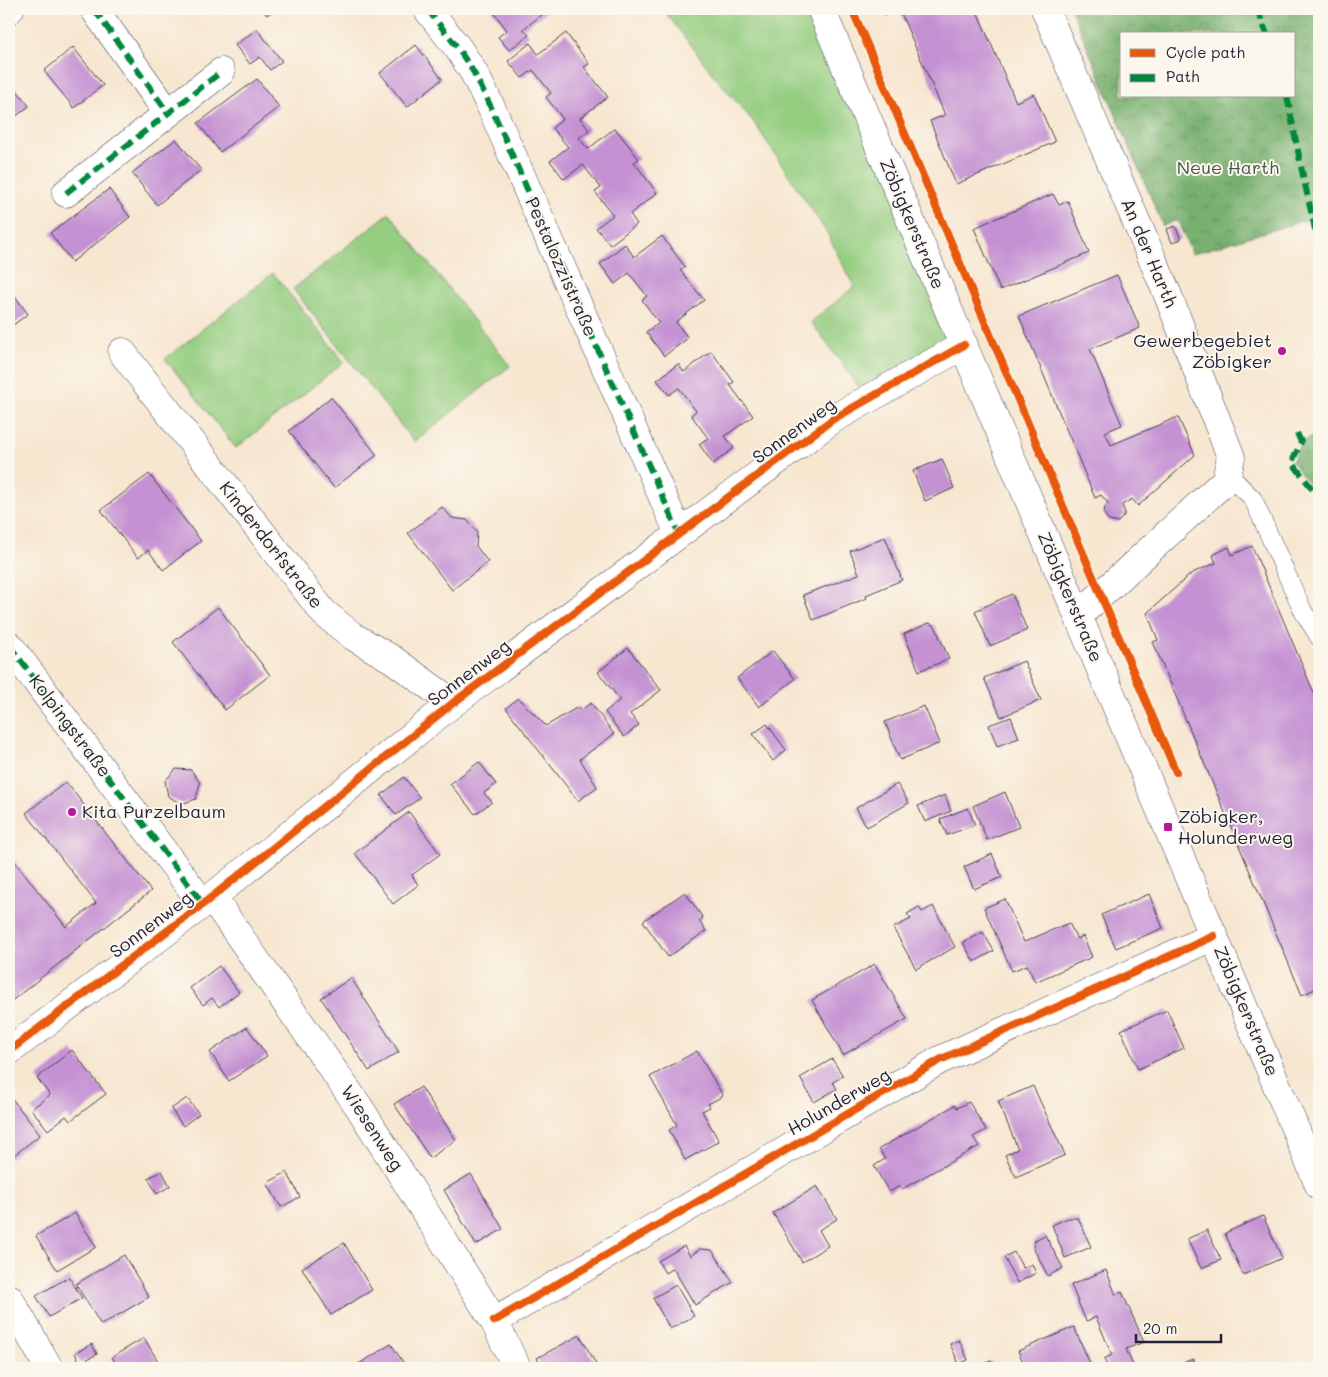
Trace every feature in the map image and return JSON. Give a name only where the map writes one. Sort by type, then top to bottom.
[{"type":"street","points":[[94,9],[168,113]]},
{"type":"street","name":"Pestalozzistraße","points":[[427,9],[458,48],[474,73],[491,107],[679,534]]},
{"type":"street","name":"Zöbigkerstraße","points":[[821,9],[1319,1185]]},
{"type":"street","name":"An der Harth","points":[[1045,9],[1167,293],[1231,457],[1228,474]]},
{"type":"street","points":[[66,193],[221,72]]},
{"type":"street","name":"Sonnenweg","points":[[9,1051],[208,901],[453,703],[834,418],[964,345]]},
{"type":"street","name":"Kinderdorfstraße","points":[[122,352],[324,613],[354,637],[392,659],[453,703]]},
{"type":"street","points":[[1078,616],[1226,480],[1228,474]]},
{"type":"street","name":"Kolpingstraße","points":[[9,644],[208,901]]},
{"type":"street","name":"Wiesenweg","points":[[208,901],[359,1107],[494,1321],[517,1368]]},
{"type":"street","name":"Holunderweg","points":[[494,1321],[940,1060],[1214,936]]},
{"type":"street","points":[[9,1298],[49,1368]]},
{"type":"lane","points":[[1228,474],[1253,498],[1303,611],[1319,637]]},
{"type":"green space","points":[[663,9],[821,9],[964,345],[868,399],[811,322],[854,287],[827,233],[753,121],[715,77]]},
{"type":"green space","name":"Neue Harth","points":[[1071,9],[1319,9],[1319,216],[1192,254],[1177,220],[1163,226]]},
{"type":"green space","points":[[389,213],[510,366],[414,442],[293,289]]},
{"type":"green space","points":[[273,273],[344,362],[236,448],[165,359]]},
{"type":"green space","points":[[1319,434],[1319,498],[1292,462],[1301,442]]},
{"type":"building","points":[[262,9],[275,9],[267,15]]},
{"type":"building","points":[[491,9],[550,9],[523,29],[529,35],[509,50],[498,37],[507,30]]},
{"type":"building","points":[[882,9],[899,9],[885,15]]},
{"type":"building","points":[[899,9],[976,9],[1016,102],[1034,94],[1055,142],[956,184],[930,121],[945,115]]},
{"type":"building","points":[[257,29],[282,61],[270,70],[260,57],[250,64],[235,45]]},
{"type":"building","points":[[566,33],[589,64],[584,67],[608,97],[580,118],[589,130],[579,138],[588,149],[615,128],[639,159],[634,162],[657,193],[630,214],[637,224],[610,245],[596,228],[613,215],[595,192],[601,188],[583,165],[564,179],[550,161],[568,147],[552,128],[563,119],[546,97],[551,93],[533,70],[522,78],[508,61],[530,43],[538,54]]},
{"type":"building","points":[[416,45],[442,79],[407,107],[380,73]]},
{"type":"building","points":[[73,47],[103,85],[74,108],[44,71]]},
{"type":"building","points":[[257,79],[279,107],[220,152],[198,123]]},
{"type":"building","points":[[9,80],[29,106],[9,122]]},
{"type":"building","points":[[176,139],[201,170],[157,205],[132,173]]},
{"type":"building","points":[[109,189],[130,217],[72,262],[50,233]]},
{"type":"building","points":[[1053,194],[1059,205],[1068,201],[1089,253],[1000,290],[974,228]]},
{"type":"building","points":[[1175,226],[1181,239],[1172,243],[1167,229]]},
{"type":"building","points":[[662,236],[685,267],[680,270],[704,300],[676,322],[688,338],[664,356],[646,332],[659,323],[642,300],[647,296],[629,273],[615,284],[600,264],[625,244],[634,257]]},
{"type":"building","points":[[1117,275],[1140,328],[1090,349],[1122,425],[1105,432],[1111,445],[1178,417],[1195,455],[1138,506],[1132,499],[1122,505],[1125,513],[1123,517],[1118,522],[1113,522],[1109,521],[1104,514],[1105,506],[1108,503],[1101,495],[1095,498],[1019,316]]},
{"type":"building","points":[[9,288],[28,314],[9,328]]},
{"type":"building","points":[[711,351],[734,382],[730,385],[753,416],[725,436],[734,448],[713,464],[699,444],[708,438],[691,415],[696,411],[679,388],[669,395],[657,380],[678,364],[684,372]]},
{"type":"building","points":[[331,397],[377,455],[334,488],[289,431]]},
{"type":"building","points":[[942,459],[954,488],[925,501],[913,471]]},
{"type":"building","points":[[149,474],[201,541],[163,570],[148,550],[138,558],[101,510]]},
{"type":"building","points":[[442,507],[452,518],[467,520],[477,532],[476,546],[488,562],[452,590],[408,533]]},
{"type":"building","points":[[885,537],[902,580],[866,595],[867,598],[813,620],[803,595],[859,574],[850,551]]},
{"type":"building","points":[[1252,546],[1319,705],[1319,987],[1302,995],[1153,642],[1158,640],[1147,613],[1192,573],[1216,563],[1213,555],[1229,547],[1232,555]]},
{"type":"building","points":[[1012,594],[1027,630],[990,646],[975,611]]},
{"type":"building","points":[[218,607],[270,675],[225,710],[173,642]]},
{"type":"building","points":[[929,623],[935,626],[949,659],[919,671],[904,634]]},
{"type":"building","points":[[628,648],[661,690],[630,714],[639,725],[624,737],[605,712],[620,700],[598,672]]},
{"type":"building","points":[[773,651],[795,679],[759,707],[737,678]]},
{"type":"building","points":[[1024,661],[1041,700],[1001,717],[984,678]]},
{"type":"building","points":[[518,698],[546,726],[578,707],[581,710],[591,703],[614,734],[580,759],[597,787],[578,801],[506,708]]},
{"type":"building","points":[[924,706],[940,743],[900,760],[885,722]]},
{"type":"building","points":[[1011,717],[1019,738],[997,746],[989,725]]},
{"type":"building","points":[[767,724],[786,750],[773,761],[753,734]]},
{"type":"building","points":[[479,762],[496,784],[484,793],[492,802],[475,814],[450,784]]},
{"type":"building","points":[[176,769],[191,770],[200,783],[196,799],[181,804],[168,796],[165,781]]},
{"type":"building","points":[[404,777],[420,798],[396,815],[381,795]]},
{"type":"building","points":[[66,782],[151,891],[9,1003],[9,854],[66,927],[96,903],[26,813]]},
{"type":"building","points":[[897,784],[909,803],[867,827],[856,808]]},
{"type":"building","points":[[1005,792],[1019,827],[987,840],[973,806]]},
{"type":"building","points":[[945,795],[951,811],[925,822],[918,806]]},
{"type":"building","points":[[968,808],[975,825],[947,835],[940,819]]},
{"type":"building","points":[[409,812],[440,854],[412,875],[418,885],[393,904],[355,853]]},
{"type":"building","points":[[992,854],[1002,877],[974,889],[964,867]]},
{"type":"building","points":[[685,892],[703,918],[699,921],[706,931],[668,957],[643,921]]},
{"type":"building","points":[[1149,894],[1163,928],[1116,948],[1101,915]]},
{"type":"building","points":[[1005,899],[1024,942],[1069,923],[1077,939],[1083,936],[1092,957],[1035,982],[1027,965],[1012,971],[984,908]]},
{"type":"building","points":[[933,906],[955,947],[916,969],[893,928],[911,919],[907,914],[919,907],[922,912]]},
{"type":"building","points":[[983,932],[994,951],[974,962],[963,943]]},
{"type":"building","points":[[875,964],[907,1019],[843,1055],[812,1000]]},
{"type":"building","points":[[219,966],[239,992],[219,1007],[212,998],[203,1005],[190,988]]},
{"type":"building","points":[[351,978],[399,1052],[369,1071],[321,998]]},
{"type":"building","points":[[1167,1010],[1184,1048],[1138,1069],[1121,1030]]},
{"type":"building","points":[[247,1027],[267,1056],[229,1081],[210,1052]]},
{"type":"building","points":[[72,1050],[106,1094],[70,1121],[66,1116],[48,1130],[31,1109],[50,1095],[37,1078]]},
{"type":"building","points":[[697,1051],[723,1096],[708,1104],[710,1107],[702,1111],[719,1141],[685,1160],[669,1130],[677,1125],[650,1077]]},
{"type":"building","points":[[832,1059],[843,1076],[833,1082],[837,1089],[814,1102],[800,1078]]},
{"type":"building","points":[[1033,1086],[1065,1155],[1016,1177],[1005,1155],[1018,1149],[998,1101]]},
{"type":"building","points":[[421,1087],[456,1140],[430,1158],[394,1104]]},
{"type":"building","points":[[9,1097],[40,1135],[9,1159]]},
{"type":"building","points":[[187,1098],[199,1114],[183,1126],[171,1109]]},
{"type":"building","points":[[969,1102],[986,1130],[973,1137],[979,1146],[902,1189],[900,1186],[889,1192],[874,1166],[885,1159],[879,1149],[955,1105],[957,1108]]},
{"type":"building","points":[[162,1171],[170,1186],[157,1194],[148,1178]]},
{"type":"building","points":[[287,1172],[300,1197],[281,1207],[267,1183]]},
{"type":"building","points":[[471,1174],[503,1229],[476,1245],[444,1190]]},
{"type":"building","points":[[817,1186],[837,1219],[819,1230],[828,1246],[802,1262],[773,1213]]},
{"type":"building","points":[[75,1213],[96,1247],[57,1270],[36,1236]]},
{"type":"building","points":[[1263,1216],[1282,1258],[1243,1275],[1225,1233]]},
{"type":"building","points":[[1068,1218],[1078,1218],[1091,1247],[1065,1258],[1052,1225]]},
{"type":"building","points":[[1207,1230],[1221,1260],[1201,1268],[1187,1239]]},
{"type":"building","points":[[1045,1235],[1063,1268],[1048,1276],[1033,1247],[1035,1240]]},
{"type":"building","points":[[344,1243],[372,1290],[331,1315],[302,1268]]},
{"type":"building","points":[[684,1246],[690,1256],[700,1249],[712,1250],[733,1282],[695,1305],[673,1268],[665,1273],[658,1261]]},
{"type":"building","points":[[1014,1252],[1023,1268],[1032,1264],[1036,1273],[1017,1283],[1004,1257]]},
{"type":"building","points":[[124,1255],[149,1297],[101,1325],[76,1284]]},
{"type":"building","points":[[1106,1270],[1116,1295],[1122,1292],[1144,1342],[1126,1349],[1134,1368],[1108,1368],[1104,1359],[1112,1355],[1096,1317],[1086,1321],[1071,1285]]},
{"type":"building","points":[[69,1277],[82,1298],[49,1317],[36,1296]]},
{"type":"building","points":[[676,1285],[694,1316],[670,1329],[653,1298]]},
{"type":"building","points":[[1074,1327],[1092,1368],[1026,1368],[1018,1351]]},
{"type":"building","points":[[580,1335],[598,1368],[542,1368],[537,1358]]},
{"type":"building","points":[[144,1338],[162,1368],[118,1368],[112,1357]]},
{"type":"building","points":[[959,1340],[968,1360],[959,1364],[950,1344]]},
{"type":"building","points":[[92,1344],[97,1354],[80,1363],[75,1353]]},
{"type":"building","points":[[391,1344],[407,1368],[358,1368],[356,1366]]},
{"type":"building","points":[[1193,1359],[1197,1368],[1171,1368]]},
{"type":"building","points":[[991,1361],[994,1368],[974,1368]]},
{"type":"marked path","points":[[94,9],[168,113]]},
{"type":"marked path","points":[[427,9],[458,48],[474,73],[491,107],[679,534]]},
{"type":"marked path","points":[[1257,9],[1266,32]]},
{"type":"marked path","points":[[66,193],[221,72]]},
{"type":"marked path","points":[[1287,98],[1319,247]]},
{"type":"marked path","points":[[1297,433],[1301,442],[1292,462],[1319,498]]},
{"type":"marked path","points":[[9,645],[203,904]]},
{"type":"cycle path","points":[[852,9],[1176,772]]},
{"type":"cycle path","points":[[9,1051],[212,897],[453,703],[833,419],[964,345]]},
{"type":"cycle path","points":[[494,1321],[940,1060],[1214,936]]},
{"type":"place","name":"Gewerbegebiet Zöbigker","points":[[1282,351]]},
{"type":"place","name":"Kita Purzelbaum","points":[[72,812]]},
{"type":"place","name":"Zöbigker, Holunderweg","points":[[1168,827]]}]
